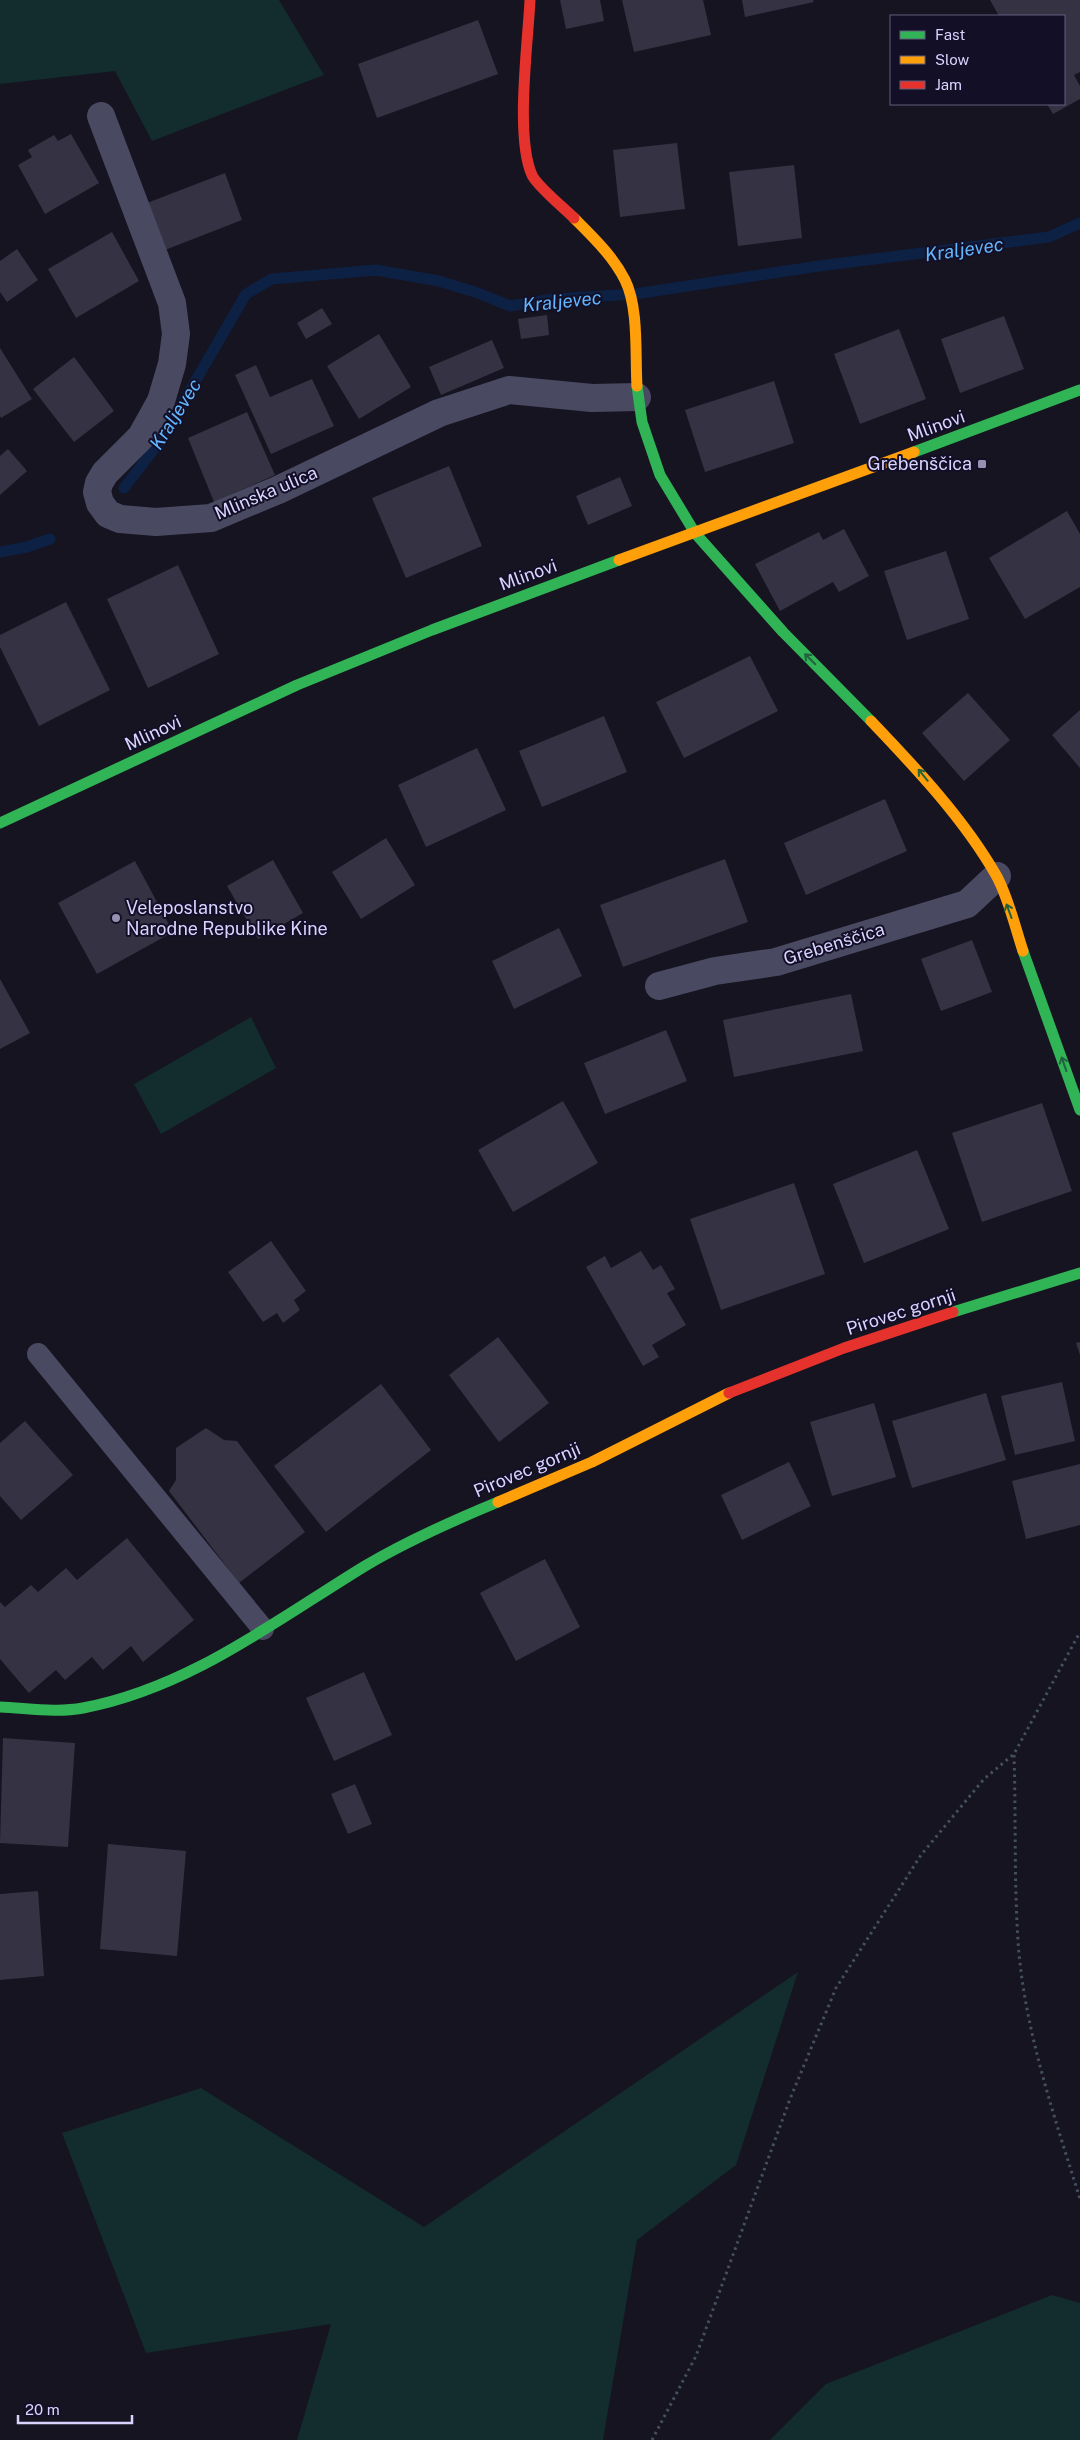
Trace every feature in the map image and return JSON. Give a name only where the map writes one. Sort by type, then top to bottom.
[{"type":"street","points":[[530,0],[523,124],[526,155],[532,176],[598,242],[614,261],[626,282],[633,308],[637,397],[642,422],[660,476],[695,533],[783,632],[919,771],[953,812],[996,876],[1080,1110]]},
{"type":"street","name":"Mlinska ulica","points":[[101,116],[172,302],[176,334],[170,371],[161,401],[141,437],[105,473],[99,483],[97,492],[100,503],[108,514],[120,520],[156,522],[211,518],[278,490],[439,413],[475,399],[509,390],[592,398],[637,397]]},
{"type":"street","name":"Mlinovi","points":[[0,824],[336,668],[474,614],[951,440],[1080,390]]},
{"type":"street","name":"Grebenščica","points":[[659,986],[715,971],[776,962],[967,904],[996,876]]},
{"type":"street","name":"Pirovec gornji","points":[[0,1707],[80,1709],[125,1699],[165,1684],[208,1663],[369,1562],[418,1536],[576,1470],[710,1402],[798,1365],[880,1335],[1080,1273]]},
{"type":"lane","points":[[38,1354],[263,1629]]},
{"type":"path","points":[[652,2440],[696,2356],[790,2099],[836,1988],[921,1856],[984,1779],[1014,1754],[1080,1632]]},
{"type":"path","points":[[1014,1754],[1018,1934],[1023,1984],[1053,2112],[1080,2199]]},
{"type":"green space","points":[[0,0],[279,0],[324,75],[152,141],[115,71],[0,84]]},
{"type":"green space","points":[[251,1017],[276,1068],[161,1134],[134,1084]]},
{"type":"green space","points":[[798,1972],[736,2165],[637,2240],[603,2440],[297,2440],[331,2324],[146,2353],[62,2133],[201,2088],[424,2227]]},
{"type":"green space","points":[[1052,2295],[1080,2303],[1080,2440],[770,2440],[826,2384]]},
{"type":"building","points":[[560,0],[600,0],[604,21],[566,29]]},
{"type":"building","points":[[622,0],[703,0],[711,35],[634,52]]},
{"type":"building","points":[[742,0],[813,0],[814,2],[745,17]]},
{"type":"building","points":[[990,0],[1080,0],[1080,72],[1074,75],[1080,86],[1080,99],[1053,114],[1048,105],[1065,105],[1065,15],[998,15]]},
{"type":"building","points":[[478,20],[498,74],[377,118],[358,64]]},
{"type":"building","points":[[71,134],[99,183],[45,214],[18,165],[32,157],[28,150],[54,135],[58,141]]},
{"type":"building","points":[[677,143],[685,209],[620,217],[613,150]]},
{"type":"building","points":[[794,165],[802,238],[738,246],[729,172]]},
{"type":"building","points":[[225,173],[242,220],[165,250],[147,203]]},
{"type":"building","points":[[112,232],[139,281],[76,318],[48,269]]},
{"type":"building","points":[[17,249],[38,280],[7,302],[0,292],[0,261]]},
{"type":"building","points":[[322,308],[332,324],[306,339],[297,323]]},
{"type":"building","points":[[547,315],[549,335],[521,339],[518,319]]},
{"type":"building","points":[[1004,316],[1024,369],[960,393],[941,339]]},
{"type":"building","points":[[899,329],[926,399],[860,424],[834,354]]},
{"type":"building","points":[[379,334],[411,387],[359,419],[327,366]]},
{"type":"building","points":[[492,340],[504,368],[441,395],[429,367]]},
{"type":"building","points":[[0,348],[32,399],[1,418],[0,416]]},
{"type":"building","points":[[74,357],[114,411],[74,442],[33,389]]},
{"type":"building","points":[[256,365],[270,397],[312,379],[334,426],[271,454],[235,375]]},
{"type":"building","points":[[774,381],[794,443],[705,472],[685,410]]},
{"type":"building","points":[[247,412],[275,475],[214,502],[188,438]]},
{"type":"building","points":[[8,449],[27,471],[0,495],[0,456]]},
{"type":"building","points":[[449,466],[482,546],[406,578],[372,498]]},
{"type":"building","points":[[620,477],[632,506],[588,525],[576,496]]},
{"type":"building","points":[[1067,511],[1080,534],[1080,587],[1025,619],[989,558]]},
{"type":"building","points":[[844,529],[869,576],[839,592],[833,582],[780,611],[755,564],[819,532],[823,540]]},
{"type":"building","points":[[946,551],[969,619],[907,640],[884,571]]},
{"type":"building","points":[[178,565],[219,654],[148,688],[107,599]]},
{"type":"building","points":[[66,602],[110,690],[39,726],[0,647],[0,635]]},
{"type":"building","points":[[750,656],[778,711],[684,758],[656,702]]},
{"type":"building","points":[[968,693],[1010,740],[964,781],[922,733]]},
{"type":"building","points":[[1080,710],[1080,768],[1052,735]]},
{"type":"building","points":[[604,716],[627,772],[542,807],[519,751]]},
{"type":"building","points":[[477,748],[506,810],[426,847],[398,785]]},
{"type":"building","points":[[885,799],[907,851],[806,895],[784,843]]},
{"type":"building","points":[[386,838],[415,885],[361,919],[332,872]]},
{"type":"building","points":[[725,859],[748,922],[623,967],[600,905]]},
{"type":"building","points":[[273,860],[303,913],[258,939],[227,886]]},
{"type":"building","name":"Veleposlanstvo Narodne Republike Kine","points":[[135,861],[173,932],[97,974],[58,903]]},
{"type":"building","points":[[559,928],[582,976],[514,1009],[492,961]]},
{"type":"building","points":[[972,940],[992,992],[941,1011],[921,959]]},
{"type":"building","points":[[0,979],[30,1033],[0,1049]]},
{"type":"building","points":[[851,994],[863,1051],[734,1077],[723,1020]]},
{"type":"building","points":[[666,1030],[687,1081],[605,1114],[584,1063]]},
{"type":"building","points":[[563,1101],[598,1163],[513,1212],[478,1150]]},
{"type":"building","points":[[1042,1103],[1072,1191],[982,1222],[952,1133]]},
{"type":"building","points":[[917,1150],[949,1229],[864,1263],[833,1184]]},
{"type":"building","points":[[794,1183],[825,1274],[721,1310],[690,1219]]},
{"type":"building","points":[[271,1241],[306,1291],[294,1300],[300,1310],[283,1323],[277,1313],[263,1322],[228,1272]]},
{"type":"building","points":[[641,1251],[653,1270],[661,1265],[675,1289],[667,1293],[686,1325],[652,1345],[659,1357],[643,1366],[586,1267],[605,1256],[611,1268]]},
{"type":"building","points":[[498,1337],[549,1403],[499,1442],[449,1375]]},
{"type":"building","points":[[1080,1342],[1080,1355],[1076,1343]]},
{"type":"building","points":[[1062,1382],[1075,1441],[1015,1455],[1001,1396]]},
{"type":"building","points":[[381,1384],[431,1450],[326,1532],[274,1466]]},
{"type":"building","points":[[986,1393],[1006,1460],[912,1488],[892,1421]]},
{"type":"building","points":[[874,1403],[896,1477],[832,1496],[810,1422]]},
{"type":"building","points":[[25,1421],[73,1475],[21,1520],[0,1496],[0,1443]]},
{"type":"building","points":[[206,1428],[224,1440],[237,1441],[305,1532],[239,1583],[169,1491],[176,1480],[176,1448]]},
{"type":"building","points":[[789,1462],[811,1506],[742,1540],[721,1495]]},
{"type":"building","points":[[1080,1464],[1080,1525],[1026,1539],[1012,1481]]},
{"type":"building","points":[[127,1538],[194,1620],[143,1662],[131,1646],[103,1670],[92,1657],[65,1680],[56,1670],[29,1693],[0,1659],[0,1602],[5,1607],[31,1585],[38,1592],[66,1568],[77,1580]]},
{"type":"building","points":[[545,1559],[580,1627],[516,1661],[480,1593]]},
{"type":"building","points":[[364,1672],[392,1735],[334,1761],[306,1698]]},
{"type":"building","points":[[3,1738],[75,1743],[68,1847],[0,1843]]},
{"type":"building","points":[[355,1784],[372,1824],[348,1834],[331,1794]]},
{"type":"building","points":[[108,1844],[186,1851],[177,1956],[100,1949]]},
{"type":"building","points":[[38,1891],[44,1976],[0,1980],[0,1894]]},
{"type":"waterway","name":"Kraljevec","points":[[124,488],[161,440],[246,294],[272,279],[376,270],[439,281],[478,293],[510,306],[553,299],[635,294],[819,266],[1049,237],[1080,223]]},
{"type":"waterway","name":"Kraljevec","points":[[0,552],[27,547],[50,539]]},
{"type":"traffic: fast","points":[[637,386],[642,422],[660,475],[695,533],[783,632],[871,721]]},
{"type":"traffic: fast","points":[[914,452],[1080,390]]},
{"type":"traffic: fast","points":[[0,823],[297,685],[432,630],[619,560]]},
{"type":"traffic: fast","points":[[1023,951],[1080,1110]]},
{"type":"traffic: fast","points":[[953,1312],[1080,1273]]},
{"type":"traffic: fast","points":[[0,1707],[52,1710],[83,1708],[122,1698],[159,1685],[195,1669],[230,1650],[397,1548],[498,1502]]},
{"type":"traffic: slow","points":[[574,218],[609,255],[625,280],[632,304],[636,332],[637,386]]},
{"type":"traffic: slow","points":[[619,560],[914,452]]},
{"type":"traffic: slow","points":[[871,721],[938,794],[983,854],[1004,892],[1023,951]]},
{"type":"traffic: slow","points":[[498,1502],[592,1462],[729,1393]]},
{"type":"traffic: jam","points":[[530,0],[523,114],[527,158],[535,179],[574,218]]},
{"type":"traffic: jam","points":[[729,1393],[844,1348],[953,1312]]},
{"type":"place","name":"Grebenščica","points":[[982,464]]},
{"type":"place","name":"Veleposlanstvo Narodne Republike Kine","points":[[116,918]]}]
